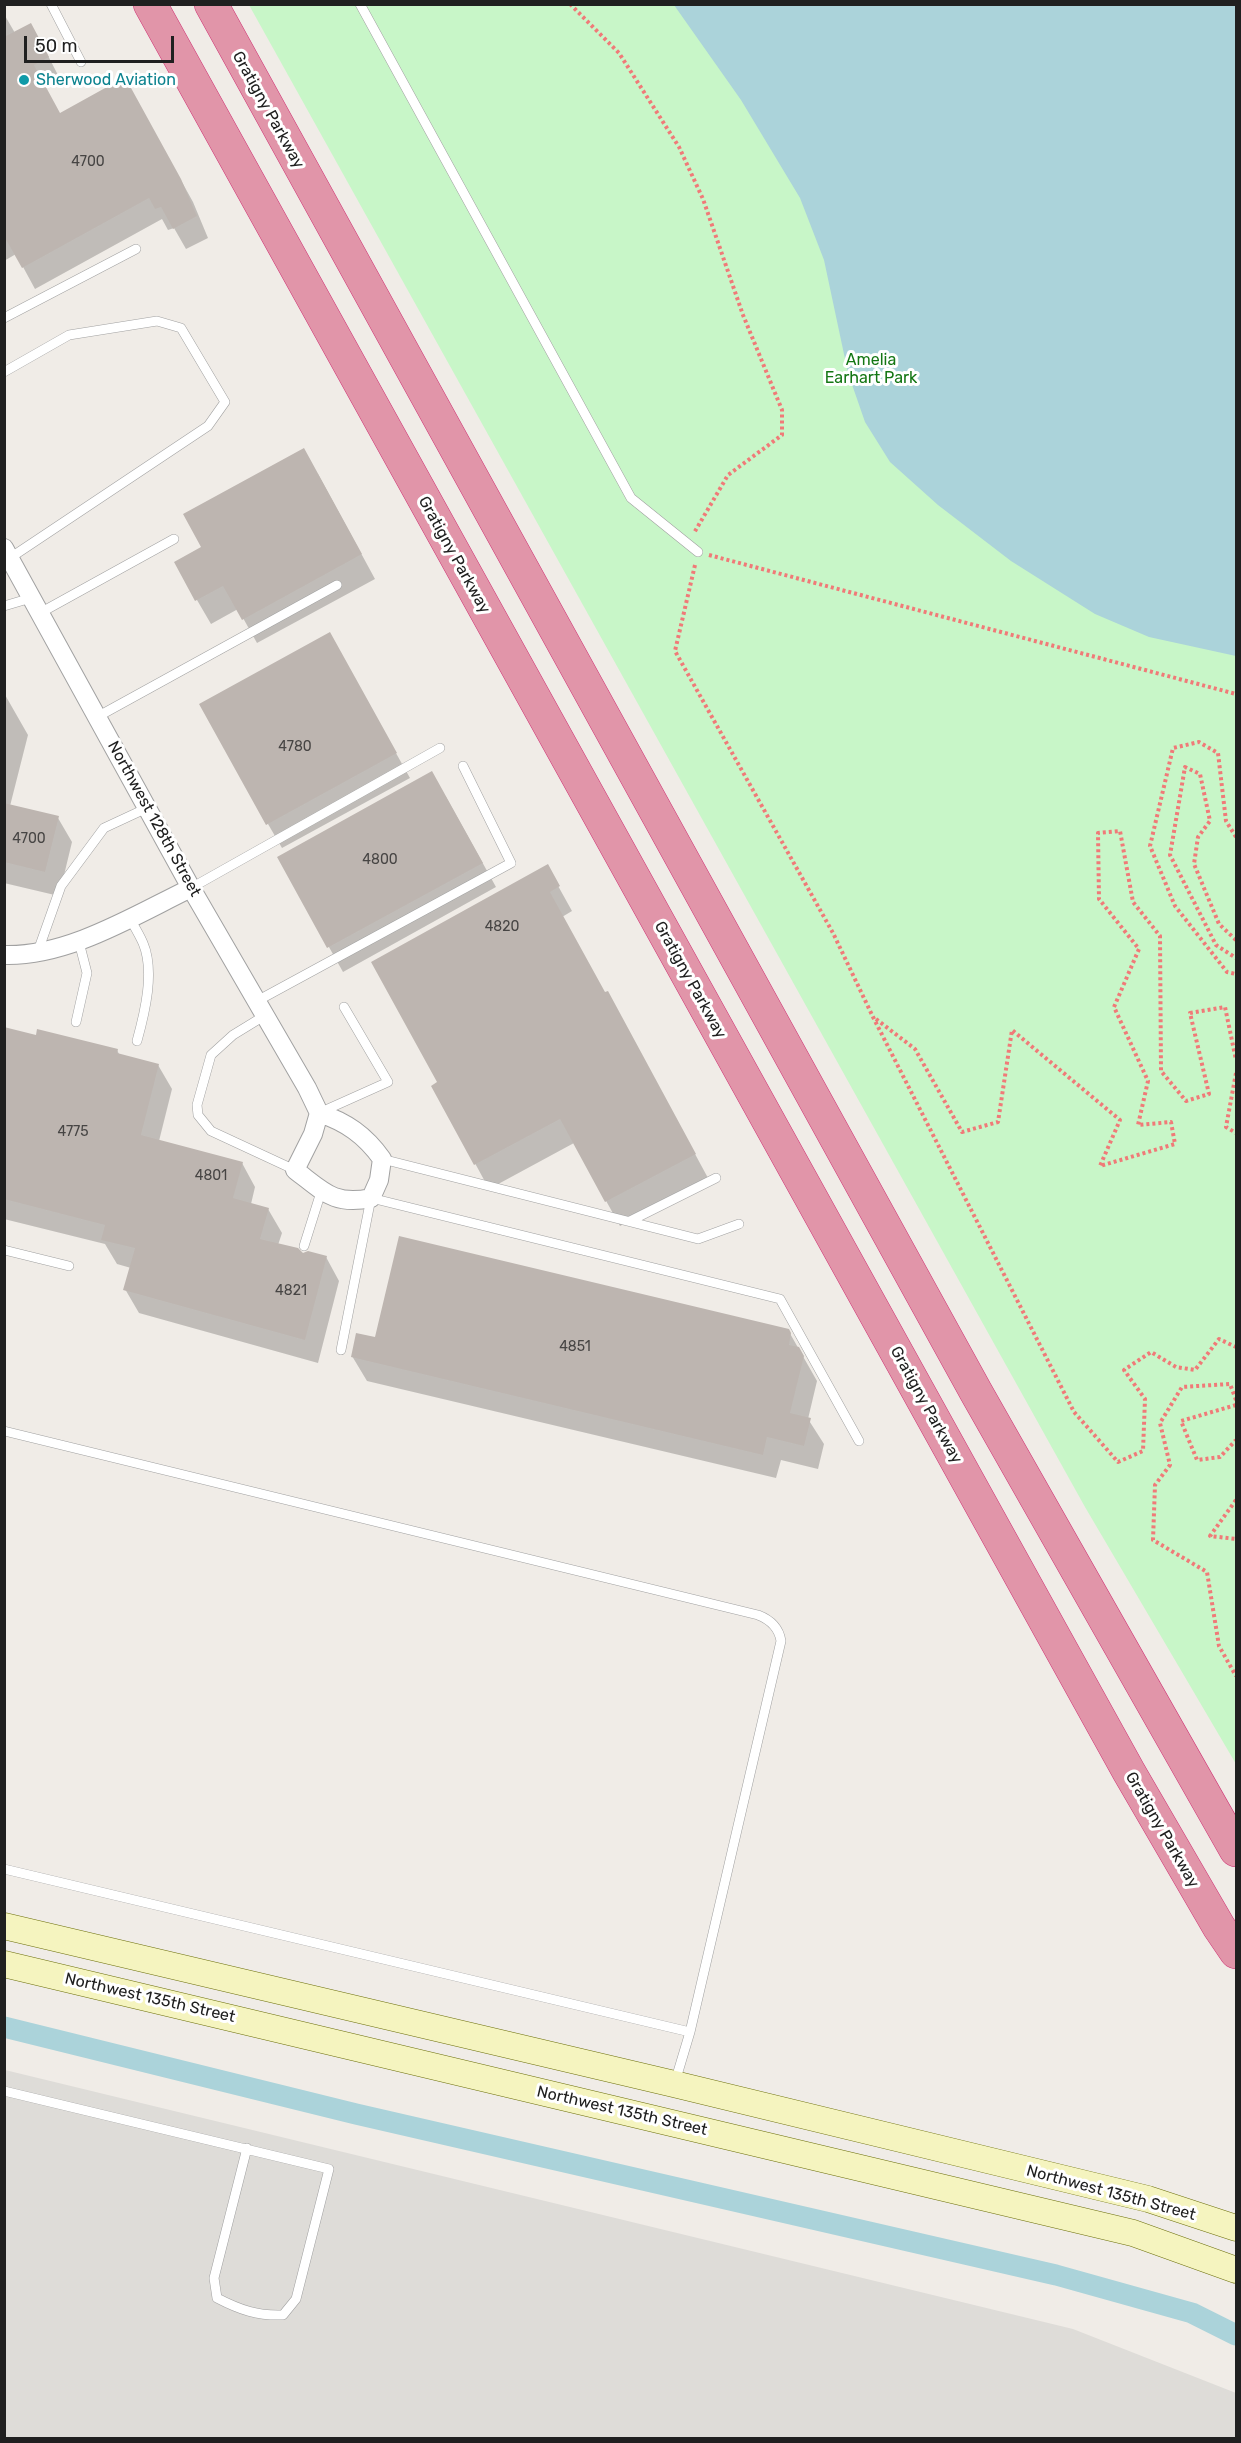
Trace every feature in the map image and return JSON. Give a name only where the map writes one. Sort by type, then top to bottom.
[{"type":"highway","name":"Gratigny Parkway","points":[[150,4],[1129,1772],[1219,1927],[1236,1952]]},
{"type":"highway","name":"Gratigny Parkway","points":[[211,4],[976,1392],[1236,1850]]},
{"type":"main road","name":"Northwest 135th Street","points":[[4,1926],[674,2084],[1148,2199],[1236,2228]]},
{"type":"main road","name":"Northwest 135th Street","points":[[4,1964],[1133,2234],[1236,2271]]},
{"type":"main road","points":[[664,2121],[674,2084]]},
{"type":"street","name":"Northwest 128th Street","points":[[8,553],[191,888],[307,1089],[318,1113]]},
{"type":"street","points":[[5,956],[79,942],[191,888]]},
{"type":"street","points":[[318,1113],[338,1119],[359,1133],[382,1159],[379,1180],[372,1198],[356,1202],[340,1201],[321,1192],[295,1170],[313,1134],[318,1113]]},
{"type":"lane","points":[[51,4],[81,62]]},
{"type":"lane","points":[[360,4],[631,498],[698,552]]},
{"type":"lane","points":[[4,318],[136,249]]},
{"type":"lane","points":[[4,372],[69,335],[156,321],[181,328],[225,402],[208,426],[8,553]]},
{"type":"lane","points":[[4,606],[36,605],[174,539]]},
{"type":"lane","points":[[97,717],[337,585]]},
{"type":"lane","points":[[191,888],[440,748]]},
{"type":"lane","points":[[295,1170],[210,1131],[198,1115],[197,1105],[211,1055],[260,1009],[511,863],[463,766]]},
{"type":"lane","points":[[38,951],[61,886],[104,828],[147,808]]},
{"type":"lane","points":[[129,918],[144,945],[148,979],[145,1012],[137,1041]]},
{"type":"lane","points":[[76,1022],[87,973],[79,942]]},
{"type":"lane","points":[[318,1113],[388,1082],[344,1007]]},
{"type":"lane","points":[[382,1159],[698,1239],[739,1224]]},
{"type":"lane","points":[[630,1221],[716,1178]]},
{"type":"lane","points":[[304,1246],[321,1192]]},
{"type":"lane","points":[[341,1350],[372,1198],[780,1299],[858,1441]]},
{"type":"lane","points":[[4,1250],[69,1266]]},
{"type":"lane","points":[[4,1431],[758,1616],[773,1624],[780,1636],[778,1657],[690,2032],[674,2084]]},
{"type":"lane","points":[[4,1869],[690,2032]]},
{"type":"lane","points":[[4,2091],[247,2148],[329,2169],[296,2299],[283,2315],[242,2311],[217,2298],[214,2278],[247,2148]]},
{"type":"path","points":[[570,4],[619,53],[679,147],[703,199],[743,315],[782,410],[782,435],[728,475],[688,544]]},
{"type":"path","points":[[1236,694],[698,552],[675,651],[833,933],[873,1017],[1074,1412],[1118,1462],[1143,1451],[1145,1399],[1124,1370],[1151,1352],[1176,1367],[1195,1370],[1220,1339],[1236,1347]]},
{"type":"path","points":[[1236,837],[1226,822],[1218,753],[1199,742],[1173,748],[1150,846],[1175,906],[1227,972],[1236,974]]},
{"type":"path","points":[[1236,940],[1219,924],[1194,864],[1197,837],[1210,821],[1200,774],[1185,767],[1170,855],[1216,945],[1236,958]]},
{"type":"path","points":[[873,1017],[915,1049],[962,1132],[998,1122],[1012,1030],[1120,1120],[1100,1166],[1175,1144],[1171,1122],[1138,1125],[1148,1081],[1114,1007],[1139,950],[1099,899],[1098,832],[1120,831],[1133,902],[1160,936],[1161,1071],[1186,1101],[1209,1094],[1190,1013],[1225,1007],[1236,1060]]},
{"type":"path","points":[[1236,1073],[1226,1127],[1236,1132]]},
{"type":"path","points":[[1236,1400],[1230,1384],[1182,1387],[1160,1423],[1170,1465],[1155,1485],[1153,1540],[1207,1572],[1219,1646],[1236,1676]]},
{"type":"path","points":[[1236,1405],[1181,1421],[1197,1460],[1220,1456],[1236,1440]]},
{"type":"path","points":[[1236,1500],[1210,1536],[1236,1539]]},
{"type":"shaded area","points":[[5,2070],[1073,2329],[1236,2393],[1236,2438],[5,2438]]},
{"type":"green space","name":"Amelia Earhart Park","points":[[249,5],[1236,5],[1236,1764],[1085,1507]]},
{"type":"water","points":[[674,5],[1236,5],[1236,656],[1149,637],[1095,614],[1011,561],[938,505],[890,462],[865,422],[848,373],[824,260],[800,198],[741,100]]},
{"type":"building","points":[[31,23],[49,57],[34,65],[60,113],[125,77],[181,179],[197,216],[173,229],[161,207],[155,209],[149,198],[22,268],[4,236],[4,37]]},
{"type":"building","points":[[304,448],[362,554],[242,620],[223,586],[195,601],[174,562],[201,547],[183,514]]},
{"type":"building","points":[[330,632],[397,753],[266,825],[199,704]]},
{"type":"building","points":[[432,771],[483,863],[327,948],[277,857]]},
{"type":"building","points":[[4,803],[59,816],[45,872],[4,862]]},
{"type":"building","points":[[548,864],[560,886],[550,892],[605,992],[608,991],[696,1154],[605,1202],[560,1119],[474,1165],[431,1086],[437,1082],[371,962]]},
{"type":"building","points":[[4,1027],[36,1035],[37,1029],[118,1049],[117,1053],[159,1064],[141,1135],[243,1162],[233,1198],[269,1208],[260,1239],[298,1248],[303,1253],[308,1251],[327,1256],[305,1340],[123,1290],[135,1248],[101,1240],[105,1225],[4,1199]]},
{"type":"building","points":[[399,1236],[789,1329],[791,1333],[789,1345],[799,1347],[804,1356],[790,1413],[811,1418],[804,1446],[767,1437],[763,1455],[351,1357],[356,1333],[375,1337]]},
{"type":"waterway","points":[[4,2027],[356,2114],[1056,2275],[1192,2313],[1236,2335]]},
{"type":"place","name":"Sherwood Aviation","points":[[24,80]]}]
